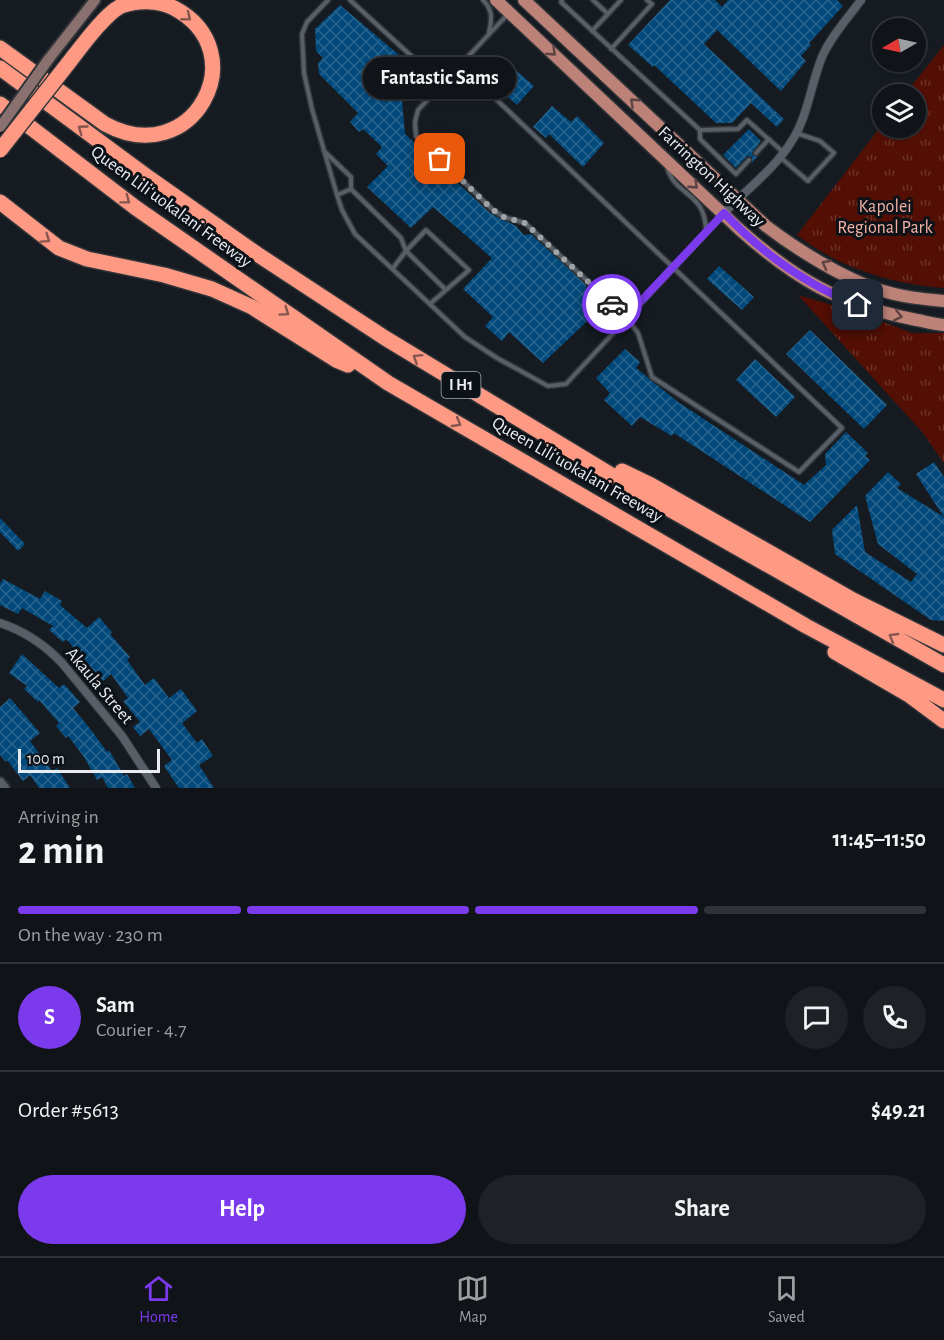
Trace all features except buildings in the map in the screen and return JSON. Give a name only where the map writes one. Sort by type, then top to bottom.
[{"type":"highway","points":[[0,48],[105,124],[139,135],[166,132],[181,125],[193,115],[207,95],[212,66],[207,41],[192,21],[166,4],[149,1],[128,4],[116,9],[100,25],[63,70],[0,150]]},
{"type":"highway","name":"Queen Liliʻuokalani Freeway","points":[[0,68],[257,254],[395,344],[641,493],[944,665]]},
{"type":"highway","name":"Queen Liliʻuokalani Freeway","points":[[0,104],[136,208],[388,383],[806,626],[924,688],[944,701]]},
{"type":"highway","points":[[0,202],[59,248],[87,259],[185,281],[228,295],[262,313],[336,360],[388,383]]},
{"type":"highway","points":[[555,440],[651,485],[853,600],[944,645]]},
{"type":"highway","points":[[629,523],[749,603],[909,694],[944,721]]},
{"type":"main road","points":[[0,127],[95,0]]},
{"type":"main road","name":"Farrington Highway","points":[[496,0],[756,244],[808,282],[858,305],[939,324]]},
{"type":"main road","name":"Farrington Highway","points":[[525,0],[766,226],[784,240],[840,272],[878,290],[909,298],[942,301]]},
{"type":"street","points":[[509,12],[525,0]]},
{"type":"street","points":[[724,213],[781,154],[796,134],[823,55],[830,41],[861,0]]},
{"type":"street","name":"Akaula Street","points":[[0,623],[35,639],[62,663],[122,736],[156,788]]},
{"type":"street","points":[[0,783],[4,788]]},
{"type":"lane","points":[[328,0],[307,22],[302,34],[304,73],[323,151],[342,210],[355,234],[465,337],[497,358],[548,386],[566,384],[724,213]]},
{"type":"lane","points":[[350,0],[442,84]]},
{"type":"lane","points":[[483,0],[489,6],[491,13],[489,33]]},
{"type":"lane","points":[[562,0],[561,2],[700,130],[738,129],[747,120],[769,139],[808,181],[834,153],[820,141],[796,134]]},
{"type":"lane","points":[[593,0],[608,14]]},
{"type":"lane","points":[[592,31],[621,0]]},
{"type":"lane","points":[[611,49],[652,4],[647,0]]},
{"type":"lane","points":[[460,65],[842,428],[799,472],[652,377],[638,333],[626,317],[525,223],[504,217],[493,210],[416,136],[415,123],[418,110],[509,12]]},
{"type":"lane","points":[[700,130],[700,139],[736,174],[749,160]]},
{"type":"lane","points":[[756,153],[769,139]]},
{"type":"lane","points":[[323,151],[351,177],[351,189],[401,238],[406,251],[446,290]]},
{"type":"lane","points":[[665,158],[672,179],[701,206],[705,218],[706,234]]},
{"type":"lane","points":[[337,195],[351,189]]},
{"type":"lane","points":[[393,268],[426,230],[468,270],[431,303]]},
{"type":"green space","name":"Kapolei Regional Park","points":[[944,45],[944,288],[905,283],[866,272],[830,257],[797,235],[872,138],[926,138],[926,84],[913,84],[923,72],[926,72],[926,68]]},
{"type":"green space","points":[[798,295],[863,314],[912,333],[944,333],[944,463],[923,433]]},
{"type":"way so far","points":[[440,159],[493,210],[504,217],[525,223],[612,304]]},
{"type":"place","name":"Fantastic Sams","points":[[440,159]]},
{"type":"route","points":[[612,304],[626,317],[724,213],[756,244],[794,273],[836,297],[858,305]]}]
